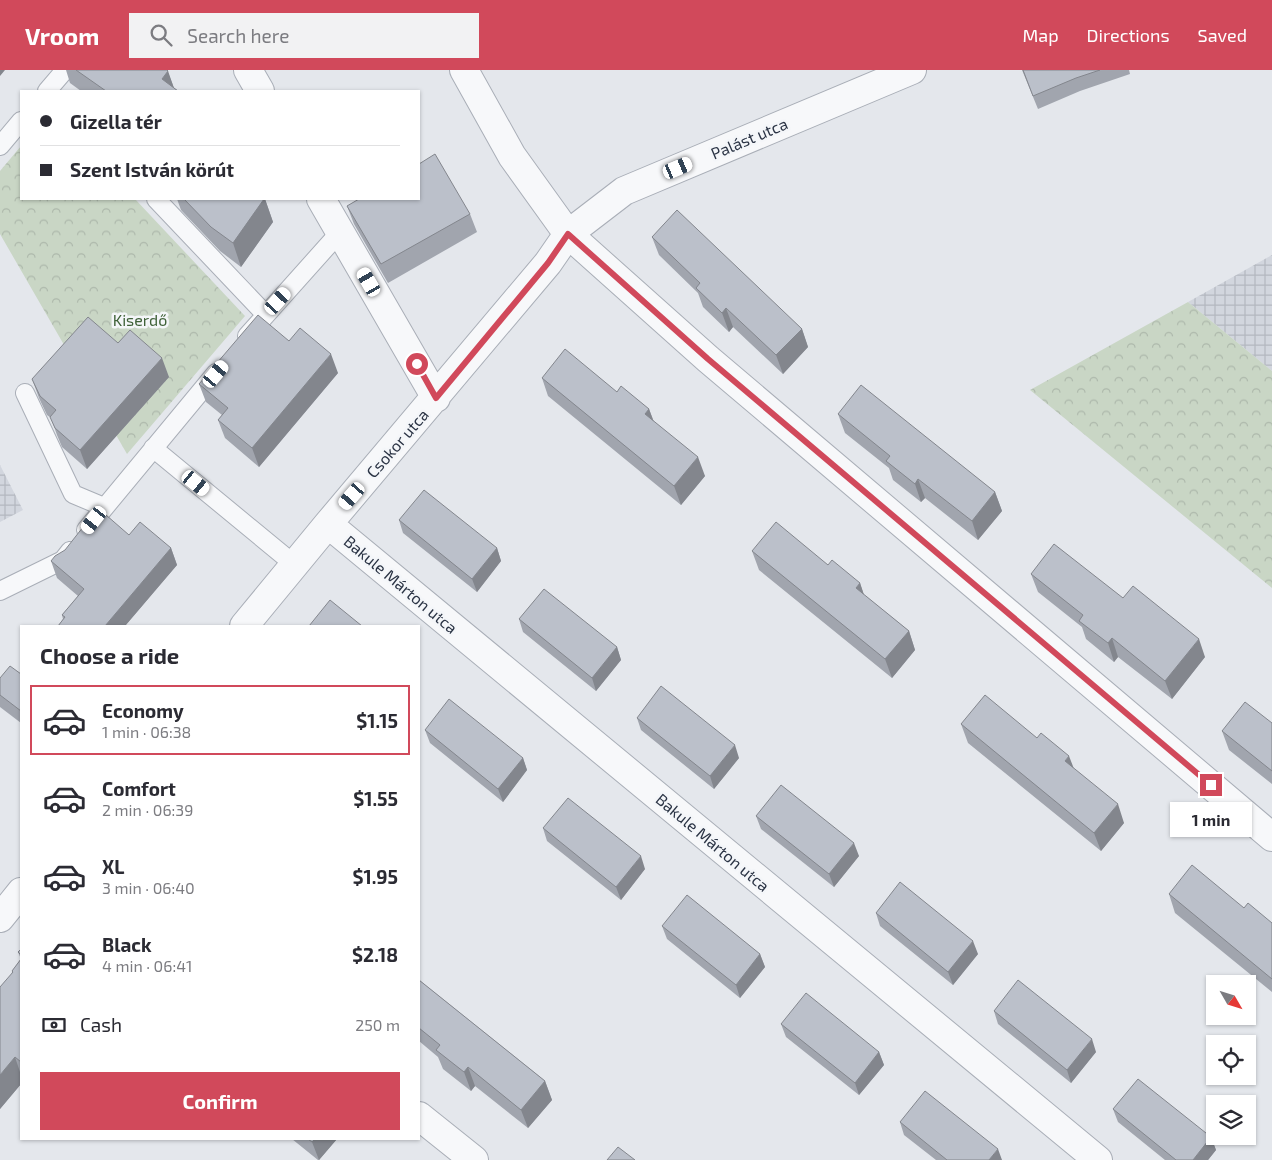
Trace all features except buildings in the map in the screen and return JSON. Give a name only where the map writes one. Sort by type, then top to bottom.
[{"type":"street","points":[[248,70],[259,90]]},
{"type":"street","points":[[464,70],[512,156],[568,234],[708,359],[1272,837]]},
{"type":"street","name":"Palást utca","points":[[568,234],[624,191],[912,70]]},
{"type":"street","points":[[323,200],[436,398]]},
{"type":"street","name":"Csokor utca","points":[[245,625],[548,263],[568,234]]},
{"type":"street","name":"Bakule Márton utca","points":[[328,524],[1098,1160]]},
{"type":"street","points":[[0,918],[20,893]]},
{"type":"street","points":[[420,1117],[474,1160]]},
{"type":"lane","points":[[50,90],[65,70]]},
{"type":"lane","points":[[0,146],[20,122]]},
{"type":"lane","points":[[157,200],[266,314]]},
{"type":"lane","points":[[0,591],[63,560],[104,507],[231,355],[340,232]]},
{"type":"lane","points":[[25,393],[73,494],[104,507]]},
{"type":"lane","points":[[153,448],[295,565]]},
{"type":"shaded area","points":[[1272,255],[1272,371],[1188,302]]},
{"type":"shaded area","points":[[0,465],[23,510],[0,522]]},
{"type":"green space","name":"Kiserdő","points":[[20,147],[20,200],[136,200],[245,316],[127,454],[0,234],[0,171]]},
{"type":"green space","points":[[1188,302],[1272,371],[1272,588],[1030,390]]},
{"type":"route","points":[[417,364],[436,398],[548,263],[568,234],[708,359],[1211,785]]}]
